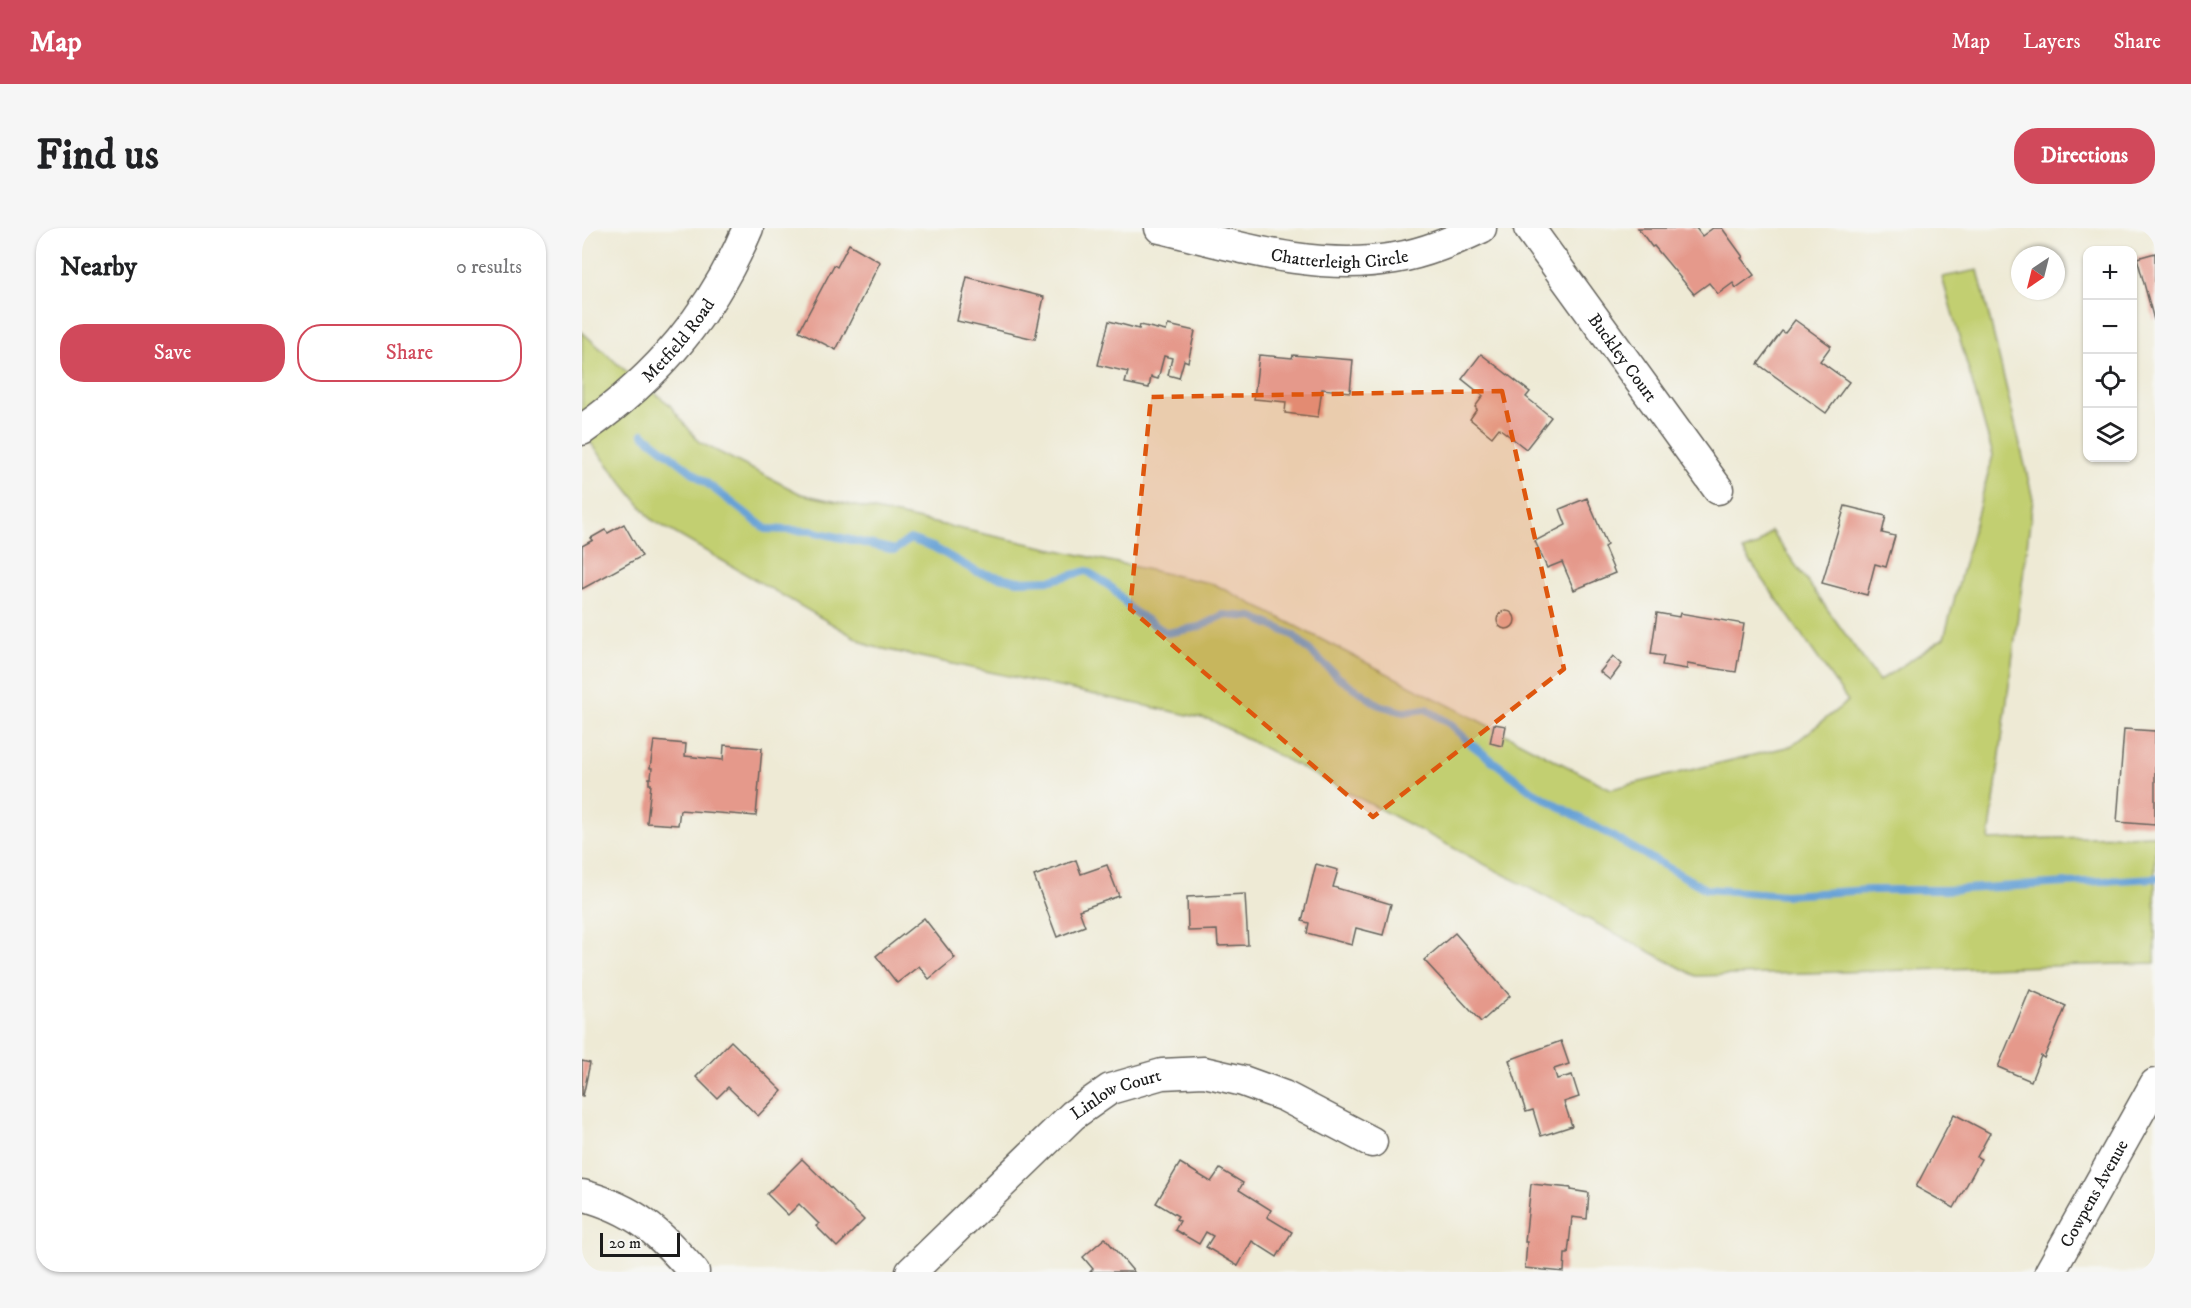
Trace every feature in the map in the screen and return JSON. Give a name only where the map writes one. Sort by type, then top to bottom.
[{"type":"street","name":"Metfield Road","points":[[582,430],[604,415],[645,380],[688,334],[716,293],[748,228]]},
{"type":"street","name":"Chatterleigh Circle","points":[[1160,228],[1288,258],[1343,262],[1394,259],[1423,252],[1481,228]]},
{"type":"street","name":"Buckley Court","points":[[1529,228],[1718,489]]},
{"type":"street","name":"Linlow Court","points":[[911,1272],[1073,1115],[1110,1089],[1162,1074],[1204,1072],[1243,1081],[1284,1096],[1372,1142]]},
{"type":"street","name":"Cowpens Avenue","points":[[2050,1272],[2155,1084]]},
{"type":"street","points":[[582,1194],[638,1217],[662,1237],[694,1272]]},
{"type":"highlighted area","points":[[1502,391],[1564,669],[1373,817],[1130,609],[1151,397]]},
{"type":"green space","points":[[1978,270],[2033,499],[1989,840],[2155,835],[2155,963],[1696,976],[1211,720],[870,646],[652,520],[582,432],[582,332],[621,367],[669,404],[699,442],[801,494],[1214,584],[1611,789],[1791,746],[1848,701],[1743,551],[1757,546],[1771,531],[1879,681],[1944,638],[1993,455],[1942,277]]},
{"type":"building","points":[[1638,228],[1696,228],[1702,236],[1713,228],[1722,228],[1754,275],[1736,288],[1733,283],[1718,294],[1709,283],[1694,294]]},
{"type":"building","points":[[849,244],[880,262],[836,350],[799,331],[834,265],[837,267]]},
{"type":"building","points":[[2155,253],[2155,320],[2154,320],[2137,258]]},
{"type":"building","points":[[967,277],[1044,297],[1035,339],[957,321]]},
{"type":"building","points":[[1795,320],[1831,346],[1820,361],[1849,382],[1826,413],[1758,364],[1782,331],[1785,333]]},
{"type":"building","points":[[1109,321],[1139,329],[1140,325],[1166,331],[1168,325],[1195,331],[1188,362],[1184,360],[1179,378],[1168,375],[1172,358],[1164,356],[1158,379],[1151,377],[1149,388],[1125,383],[1128,372],[1098,365]]},
{"type":"building","points":[[1481,354],[1530,392],[1526,397],[1551,417],[1526,449],[1499,428],[1492,437],[1470,419],[1483,396],[1462,379]]},
{"type":"building","points":[[1259,355],[1292,358],[1293,355],[1353,360],[1350,392],[1322,389],[1318,417],[1285,413],[1286,402],[1254,399]]},
{"type":"building","points":[[1587,498],[1607,545],[1604,547],[1615,573],[1574,590],[1562,562],[1547,568],[1535,541],[1566,525],[1560,509]]},
{"type":"building","points":[[1845,506],[1886,516],[1882,533],[1895,536],[1886,567],[1875,564],[1867,595],[1822,583]]},
{"type":"building","points":[[624,524],[642,556],[582,589],[582,546],[605,530],[608,533]]},
{"type":"building","points":[[1506,611],[1512,614],[1515,620],[1512,626],[1506,629],[1500,626],[1497,620],[1500,614]]},
{"type":"building","points":[[1657,613],[1679,617],[1680,613],[1744,624],[1736,672],[1687,664],[1687,669],[1662,665],[1664,656],[1651,654]]},
{"type":"building","points":[[1613,656],[1622,664],[1610,680],[1600,672]]},
{"type":"building","points":[[1494,724],[1506,726],[1502,746],[1490,743]]},
{"type":"building","points":[[2124,729],[2155,731],[2155,825],[2117,822]]},
{"type":"building","points":[[654,741],[686,744],[685,756],[723,760],[724,745],[762,748],[756,816],[680,810],[678,825],[647,823],[651,784],[649,784],[649,778],[651,778],[652,768],[650,768]]},
{"type":"building","points":[[1076,860],[1081,874],[1107,865],[1119,896],[1079,910],[1085,926],[1057,937],[1034,876]]},
{"type":"building","points":[[1316,864],[1338,870],[1333,887],[1391,904],[1383,935],[1356,928],[1352,945],[1307,933],[1309,923],[1302,921]]},
{"type":"building","points":[[1245,894],[1248,945],[1218,946],[1217,930],[1188,931],[1187,897]]},
{"type":"building","points":[[924,918],[955,958],[929,979],[919,966],[897,983],[876,956]]},
{"type":"building","points":[[1455,933],[1510,996],[1481,1022],[1424,960]]},
{"type":"building","points":[[2030,990],[2066,1006],[2044,1058],[2041,1056],[2031,1081],[1998,1067]]},
{"type":"building","points":[[731,1041],[782,1091],[758,1116],[728,1087],[717,1098],[696,1077]]},
{"type":"building","points":[[1561,1041],[1569,1064],[1554,1069],[1557,1079],[1572,1075],[1579,1097],[1564,1102],[1572,1126],[1541,1136],[1533,1110],[1526,1112],[1509,1060]]},
{"type":"building","points":[[582,1061],[590,1063],[583,1096],[582,1096]]},
{"type":"building","points":[[1954,1114],[1990,1133],[1977,1157],[1981,1159],[1954,1208],[1916,1187]]},
{"type":"building","points":[[802,1159],[864,1220],[837,1247],[816,1226],[819,1224],[799,1204],[788,1215],[767,1194]]},
{"type":"building","points":[[1180,1163],[1211,1182],[1220,1169],[1243,1183],[1239,1190],[1271,1210],[1267,1217],[1292,1232],[1277,1257],[1252,1241],[1238,1266],[1206,1247],[1213,1236],[1206,1232],[1199,1244],[1175,1230],[1180,1221],[1176,1219],[1178,1216],[1156,1203]]},
{"type":"building","points":[[1531,1184],[1571,1188],[1571,1190],[1589,1193],[1587,1219],[1572,1217],[1564,1272],[1525,1268],[1527,1242],[1525,1242]]},
{"type":"building","points":[[1105,1238],[1134,1272],[1090,1272],[1093,1269],[1083,1257]]},
{"type":"waterway","points":[[643,434],[766,529],[811,531],[895,550],[910,539],[933,547],[977,572],[1018,581],[1052,580],[1087,571],[1112,588],[1132,610],[1167,633],[1199,627],[1223,615],[1253,617],[1293,635],[1338,677],[1379,705],[1403,712],[1426,709],[1450,724],[1472,745],[1532,791],[1706,889],[1785,895],[1869,890],[1945,890],[2155,878]]}]
